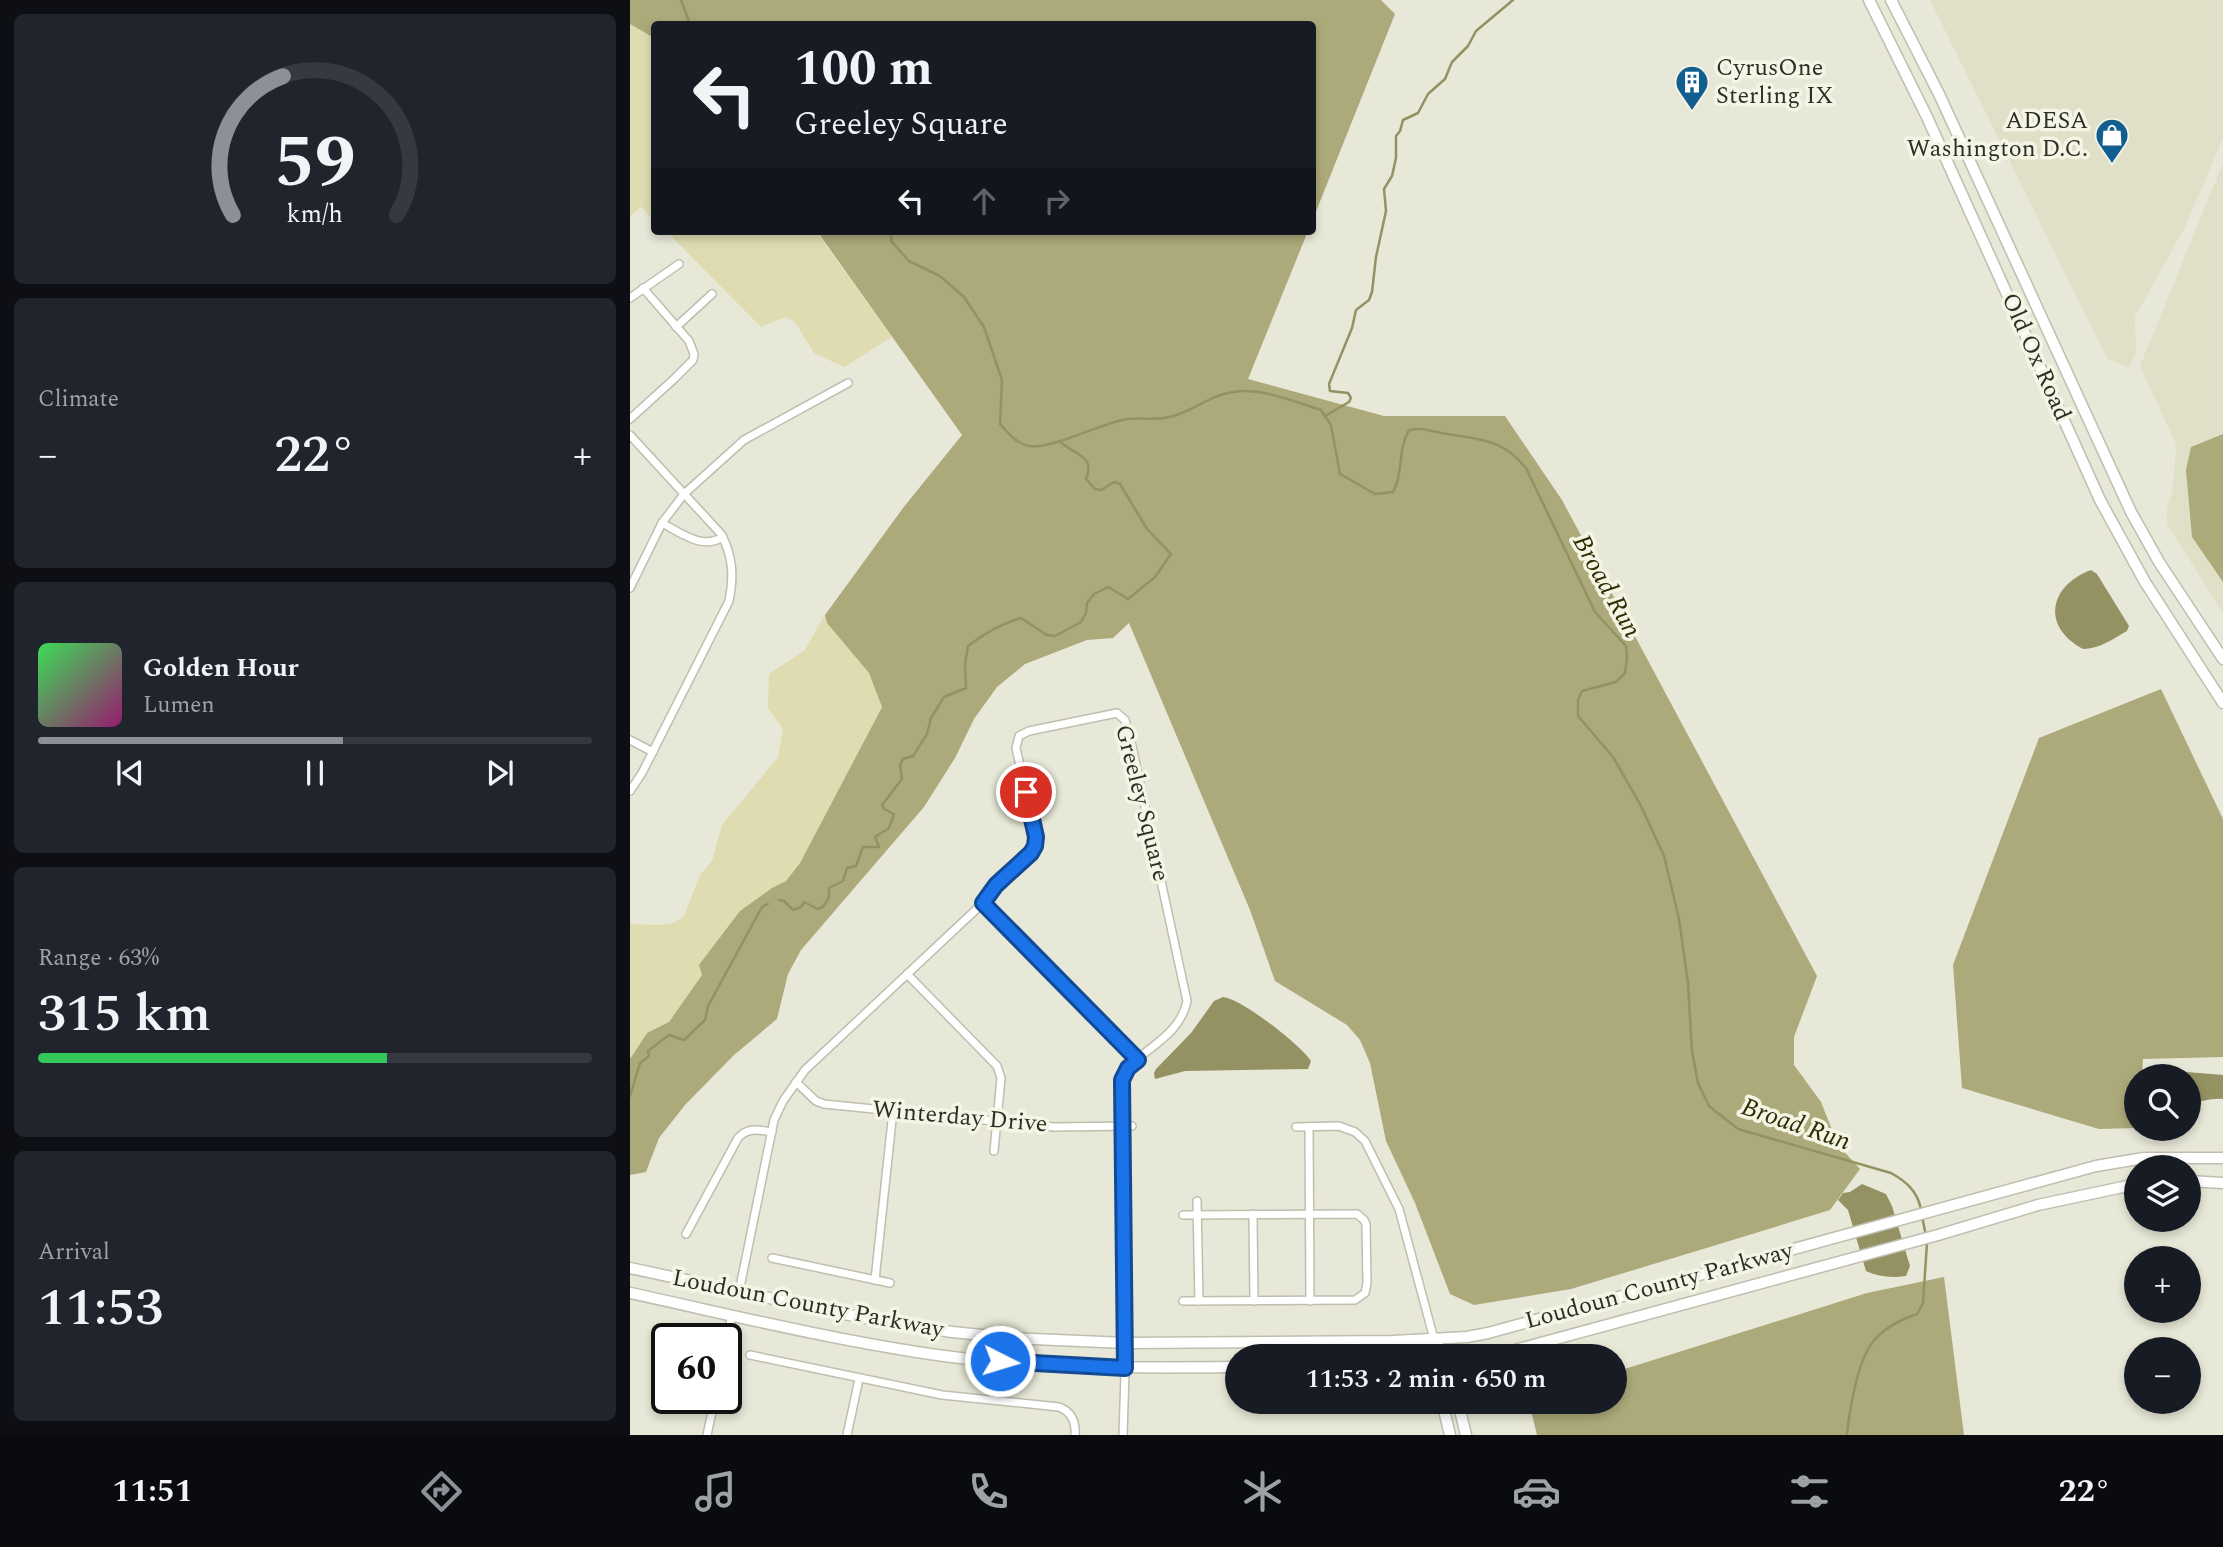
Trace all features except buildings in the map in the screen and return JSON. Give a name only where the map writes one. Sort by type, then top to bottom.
[{"type":"main road","name":"Old Ox Road","points":[[1869,0],[1927,117],[2100,500],[2145,582],[2223,703]]},
{"type":"main road","name":"Old Ox Road","points":[[1891,0],[1939,94],[2111,472],[2159,562],[2223,659]]},
{"type":"main road","name":"Loudoun County Parkway","points":[[630,1268],[842,1314],[952,1332],[1055,1341],[1126,1343],[1434,1339],[1488,1333],[2076,1171],[2120,1161],[2156,1157],[2223,1158]]},
{"type":"main road","points":[[2201,1182],[2223,1183]]},
{"type":"main road","name":"Loudoun County Parkway","points":[[1537,1344],[2039,1205],[2124,1187]]},
{"type":"main road","name":"Loudoun County Parkway","points":[[630,1293],[925,1354],[1125,1368],[1225,1367]]},
{"type":"main road","points":[[1434,1339],[1434,1344]]},
{"type":"main road","points":[[1434,1339],[1437,1344]]},
{"type":"main road","points":[[1445,1414],[1450,1435]]},
{"type":"main road","points":[[1461,1414],[1466,1435]]},
{"type":"street","points":[[630,298],[679,264]]},
{"type":"street","points":[[630,419],[693,360],[692,347],[643,288]]},
{"type":"street","points":[[676,327],[712,294]]},
{"type":"street","points":[[630,588],[663,523],[684,494],[744,440],[848,383]]},
{"type":"street","points":[[630,435],[723,537],[733,570],[729,601],[653,752],[630,791]]},
{"type":"street","points":[[663,523],[699,542],[711,542],[723,537]]},
{"type":"street","name":"Greeley Square","points":[[739,1292],[777,1110],[805,1070],[983,903],[996,885],[1031,853],[1035,846],[1036,837],[1016,748],[1019,736],[1112,713],[1121,715],[1131,742],[1187,1001],[1170,1032],[1128,1068],[1122,1080],[1126,1343],[1123,1435]]},
{"type":"street","points":[[630,740],[653,752]]},
{"type":"street","points":[[983,903],[1138,1060]]},
{"type":"street","points":[[907,974],[997,1066],[1001,1078],[994,1150]]},
{"type":"street","name":"Winterday Drive","points":[[796,1082],[816,1101],[824,1104],[1054,1126],[1132,1126]]},
{"type":"street","points":[[875,1280],[893,1111]]},
{"type":"street","points":[[1296,1127],[1339,1126],[1354,1132],[1365,1141],[1399,1209],[1434,1339]]},
{"type":"street","points":[[1309,1127],[1310,1301]]},
{"type":"street","points":[[686,1234],[743,1132],[751,1129],[772,1132]]},
{"type":"street","points":[[1197,1200],[1199,1301]]},
{"type":"street","points":[[1253,1214],[1254,1301]]},
{"type":"street","points":[[1183,1215],[1357,1214],[1364,1220],[1367,1234],[1367,1283],[1364,1293],[1354,1300],[1183,1301]]},
{"type":"street","points":[[772,1258],[890,1283]]},
{"type":"street","points":[[730,1323],[732,1315]]},
{"type":"street","points":[[750,1355],[942,1395],[1059,1407],[1071,1415],[1076,1426],[1076,1435]]},
{"type":"street","points":[[847,1435],[859,1379]]},
{"type":"street","points":[[708,1435],[712,1414]]},
{"type":"shaded area","points":[[630,0],[1381,0],[1395,14],[1316,212],[1316,21],[651,21],[651,36],[630,24]]},
{"type":"shaded area","name":"ADESA Washington D.C.","points":[[1930,0],[2223,0],[2223,138],[2185,227],[2135,317],[2136,352],[2129,368],[2107,358]]},
{"type":"shaded area","points":[[630,24],[651,36],[651,217],[641,207],[630,216]]},
{"type":"shaded area","points":[[2223,163],[2223,613],[2167,524],[2167,509],[2173,487],[2175,442],[2140,366]]},
{"type":"shaded area","points":[[670,235],[819,235],[892,337],[844,367],[814,353],[795,322],[786,317],[761,327]]},
{"type":"shaded area","points":[[820,235],[1306,235],[1248,379],[1384,416],[1505,416],[1562,500],[1817,976],[1794,1037],[1794,1065],[1821,1102],[1838,1145],[1860,1169],[1830,1210],[1571,1289],[1474,1305],[1450,1294],[1415,1203],[1386,1141],[1370,1063],[1360,1040],[1347,1025],[1275,981],[1250,910],[1129,623],[1113,638],[1087,640],[1025,664],[997,687],[974,719],[955,758],[924,807],[801,950],[788,974],[777,1019],[734,1055],[685,1105],[659,1138],[646,1172],[630,1175],[630,1059],[647,1033],[669,1022],[702,975],[699,965],[740,911],[786,881],[800,863],[882,707],[869,673],[827,623],[825,615],[903,508],[962,435]]},
{"type":"shaded area","points":[[2223,434],[2223,582],[2192,537],[2186,470],[2191,447]]},
{"type":"shaded area","points":[[2091,570],[2097,574],[2129,626],[2127,631],[2106,643],[2083,649],[2061,629],[2056,618],[2056,607],[2066,586]]},
{"type":"shaded area","points":[[825,615],[827,623],[869,673],[882,706],[800,863],[786,881],[772,888],[702,975],[669,1022],[647,1034],[630,1061],[630,924],[660,925],[673,923],[684,916],[700,875],[712,861],[722,825],[778,757],[783,729],[768,708],[769,674],[805,650]]},
{"type":"shaded area","points":[[2161,689],[2223,819],[2223,1057],[2143,1059],[2143,1064],[2124,1064],[2124,1128],[2099,1129],[1962,1088],[1953,965],[2039,738]]},
{"type":"shaded area","points":[[1223,997],[1257,1014],[1284,1034],[1311,1061],[1308,1069],[1185,1071],[1155,1079],[1156,1069],[1191,1033],[1214,1001]]},
{"type":"shaded area","points":[[2201,1073],[2223,1075],[2223,1099],[2201,1101]]},
{"type":"shaded area","points":[[1862,1184],[1886,1194],[1892,1206],[1910,1266],[1906,1276],[1876,1275],[1866,1271],[1848,1210],[1838,1200],[1843,1193]]},
{"type":"shaded area","points":[[1944,1277],[1964,1435],[1537,1435],[1532,1414],[1627,1414],[1627,1368],[1867,1293]]},
{"type":"waterway","name":"Broad Run","points":[[681,0],[689,21]]},
{"type":"waterway","points":[[1325,416],[1349,402],[1351,398],[1348,393],[1330,391],[1329,384],[1352,328],[1356,310],[1369,300],[1372,292],[1386,211],[1384,189],[1392,176],[1396,158],[1396,136],[1403,120],[1418,113],[1428,94],[1445,79],[1452,62],[1468,46],[1476,31],[1513,0]]},
{"type":"waterway","name":"Broad Run","points":[[891,235],[892,242],[909,261],[940,276],[964,297],[984,327],[1002,380],[1000,424],[1013,438],[1025,445],[1050,444],[1127,419],[1169,417],[1217,396],[1244,391],[1278,396],[1321,410],[1331,425],[1340,474],[1375,494],[1393,492],[1409,430],[1426,430],[1478,439],[1498,445],[1517,458],[1526,468],[1595,612],[1626,646],[1625,673],[1616,682],[1582,691],[1578,700],[1578,716],[1613,757],[1640,804],[1664,856],[1679,919],[1688,983],[1692,1051],[1698,1083],[1709,1106],[1738,1129],[1891,1173],[1910,1188],[1921,1209]]},
{"type":"waterway","points":[[779,900],[793,910],[801,907],[804,902],[818,909],[823,907],[829,897],[829,888],[843,881],[847,868],[856,866],[863,847],[879,847],[875,837],[889,828],[894,814],[882,805],[902,779],[900,765],[903,759],[913,756],[927,734],[931,718],[944,697],[966,688],[965,664],[968,646],[993,629],[1021,618],[1047,635],[1055,636],[1081,622],[1087,603],[1094,594],[1108,587],[1128,599],[1155,577],[1171,554],[1147,529],[1120,484],[1114,482],[1101,490],[1095,489],[1086,479],[1086,460],[1059,441]]},
{"type":"waterway","points":[[630,1096],[640,1063],[649,1056],[648,1051],[669,1035],[684,1040],[705,1020],[708,1006],[762,907],[768,904]]},
{"type":"waterway","name":"Broad Run","points":[[1922,1216],[1926,1236]]},
{"type":"waterway","name":"Broad Run","points":[[1847,1435],[1858,1376],[1867,1352],[1873,1342],[1890,1326],[1917,1314],[1923,1303],[1927,1243]]},
{"type":"place","name":"CyrusOne Sterling IX","points":[[1692,112]]},
{"type":"place","name":"ADESA Washington D.C.","points":[[2112,165]]},
{"type":"route","points":[[1000,1361],[1125,1368],[1121,1095],[1124,1074],[1138,1060],[983,903],[996,885],[1031,853],[1035,846],[1036,837],[1026,792]]}]
